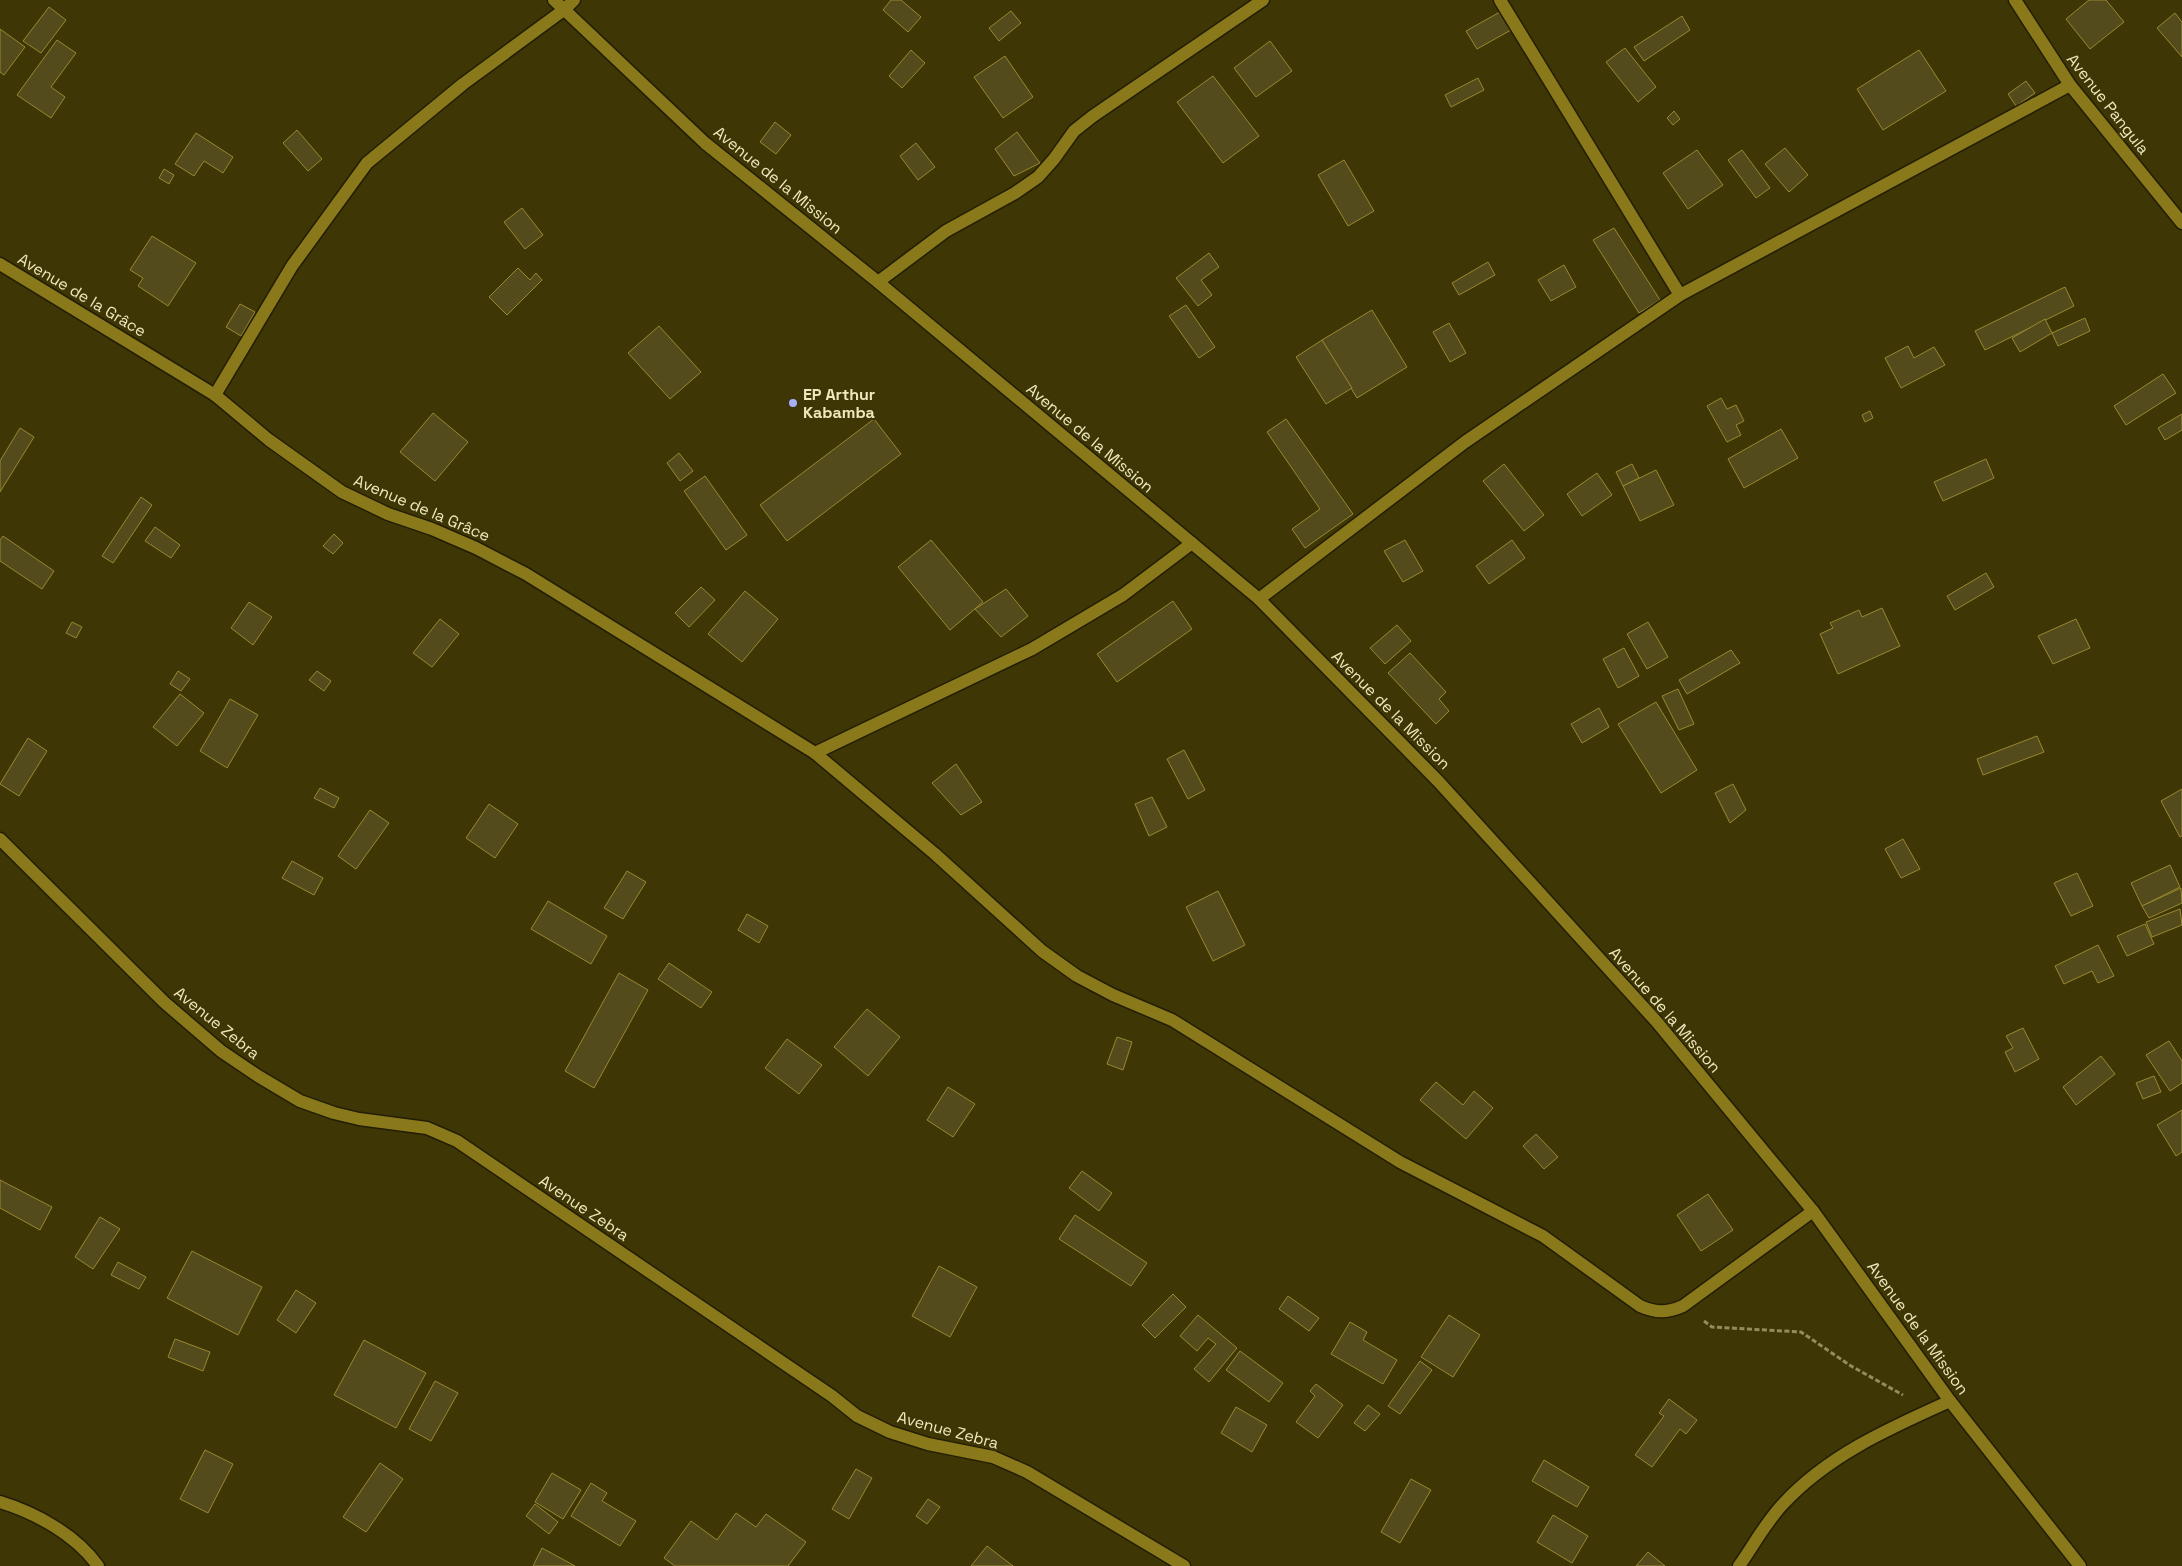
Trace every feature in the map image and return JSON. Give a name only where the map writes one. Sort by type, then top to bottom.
[{"type":"street","name":"Avenue de la Mission","points":[[554,0],[706,143],[878,282],[1259,599],[1438,781],[1636,999],[1813,1211],[1950,1401],[2080,1566]]},
{"type":"street","points":[[215,396],[292,266],[367,164],[463,84],[574,0]]},
{"type":"street","points":[[878,282],[946,231],[1015,193],[1038,176],[1054,159],[1074,131],[1093,116],[1263,0]]},
{"type":"street","points":[[1500,0],[1680,295]]},
{"type":"street","name":"Avenue Pangula","points":[[2015,0],[2070,84],[2182,223]]},
{"type":"street","points":[[1259,599],[1465,442],[1680,295],[2070,84]]},
{"type":"street","name":"Avenue de la Grâce","points":[[0,264],[215,396],[269,440],[342,492],[388,514],[467,544],[526,574],[815,752],[935,854],[1042,951],[1077,976],[1113,995],[1172,1020],[1400,1162],[1543,1236],[1640,1306],[1664,1312],[1683,1306]]},
{"type":"street","points":[[815,752],[1032,649],[1123,595],[1192,543]]},
{"type":"street","name":"Avenue Zebra","points":[[0,839],[164,1002],[221,1051],[258,1076],[300,1101],[334,1114],[376,1122],[427,1128],[457,1141],[832,1396],[857,1416],[890,1432],[928,1444],[993,1457],[1027,1472],[1184,1566]]},
{"type":"street","points":[[1683,1306],[1813,1211]]},
{"type":"street","points":[[1739,1566],[1782,1505],[1807,1481],[1874,1436],[1950,1401]]},
{"type":"street","points":[[0,1502],[20,1508],[59,1530],[73,1540],[98,1566]]},
{"type":"path","points":[[1683,1306],[1712,1327],[1801,1332],[1851,1366],[1904,1396]]},
{"type":"building","points":[[891,0],[901,0],[921,17],[908,32],[883,10]]},
{"type":"building","points":[[2089,0],[2106,0],[2124,22],[2090,49],[2066,19]]},
{"type":"building","points":[[49,7],[66,20],[41,53],[23,41]]},
{"type":"building","points":[[1011,11],[1021,23],[999,41],[989,28]]},
{"type":"building","points":[[1500,12],[1511,30],[1477,49],[1466,31]]},
{"type":"building","points":[[2175,13],[2182,22],[2182,57],[2157,28]]},
{"type":"building","points":[[1682,16],[1690,30],[1644,61],[1634,47]]},
{"type":"building","points":[[0,29],[25,47],[4,75],[0,72]]},
{"type":"building","points":[[57,40],[76,53],[51,87],[65,97],[51,118],[17,95]]},
{"type":"building","points":[[1270,41],[1292,71],[1256,97],[1234,68]]},
{"type":"building","points":[[1625,48],[1656,87],[1638,102],[1606,62]]},
{"type":"building","points":[[911,50],[925,63],[902,88],[889,76]]},
{"type":"building","points":[[1919,50],[1946,91],[1883,130],[1857,89]]},
{"type":"building","points":[[1005,56],[1033,97],[1003,118],[974,77]]},
{"type":"building","points":[[1213,76],[1259,136],[1223,163],[1177,102]]},
{"type":"building","points":[[1478,78],[1484,90],[1451,107],[1445,95]]},
{"type":"building","points":[[2026,81],[2035,93],[2016,106],[2008,94]]},
{"type":"building","points":[[1674,111],[1680,119],[1673,125],[1667,118]]},
{"type":"building","points":[[775,122],[791,135],[776,154],[760,142]]},
{"type":"building","points":[[297,130],[322,159],[308,171],[283,143]]},
{"type":"building","points":[[1017,132],[1040,163],[1014,176],[995,149]]},
{"type":"building","points":[[196,133],[233,157],[223,173],[204,161],[194,176],[175,164]]},
{"type":"building","points":[[916,143],[935,167],[918,180],[900,156]]},
{"type":"building","points":[[1785,148],[1808,175],[1789,192],[1765,164]]},
{"type":"building","points":[[1697,150],[1723,185],[1688,209],[1663,173]]},
{"type":"building","points":[[1742,150],[1770,188],[1756,198],[1728,160]]},
{"type":"building","points":[[1344,160],[1374,211],[1348,226],[1318,175]]},
{"type":"building","points":[[164,169],[174,175],[169,184],[159,178]]},
{"type":"building","points":[[522,208],[543,235],[525,249],[504,222]]},
{"type":"building","points":[[1614,228],[1660,300],[1639,313],[1593,240]]},
{"type":"building","points":[[152,236],[196,263],[168,306],[138,286],[143,278],[130,270]]},
{"type":"building","points":[[1209,253],[1219,267],[1201,280],[1212,295],[1198,306],[1176,278]]},
{"type":"building","points":[[1488,262],[1495,275],[1459,295],[1452,283]]},
{"type":"building","points":[[1564,265],[1576,287],[1551,301],[1538,280]]},
{"type":"building","points":[[518,268],[530,280],[536,273],[542,280],[507,315],[489,297]]},
{"type":"building","points":[[2065,287],[2074,306],[1985,350],[1975,331]]},
{"type":"building","points":[[240,304],[255,312],[241,336],[226,327]]},
{"type":"building","points":[[1186,305],[1215,347],[1199,358],[1169,316]]},
{"type":"building","points":[[1372,310],[1407,367],[1357,398],[1322,340]]},
{"type":"building","points":[[2085,318],[2090,331],[2058,346],[2052,333]]},
{"type":"building","points":[[2045,319],[2052,333],[2020,352],[2012,338]]},
{"type":"building","points":[[1449,323],[1466,353],[1450,362],[1433,332]]},
{"type":"building","points":[[659,326],[701,372],[670,399],[628,353]]},
{"type":"building","points":[[1322,340],[1352,388],[1326,404],[1296,357]]},
{"type":"building","points":[[1908,346],[1914,358],[1934,347],[1945,365],[1901,388],[1885,358]]},
{"type":"building","points":[[2163,374],[2176,393],[2126,425],[2114,406]]},
{"type":"building","points":[[1721,398],[1727,409],[1736,405],[1744,421],[1736,425],[1741,435],[1727,442],[1707,406]]},
{"type":"building","points":[[1870,411],[1873,418],[1865,422],[1862,415]]},
{"type":"building","points":[[433,413],[468,442],[435,481],[400,452]]},
{"type":"building","points":[[2182,414],[2182,430],[2165,440],[2158,428]]},
{"type":"building","points":[[874,419],[901,454],[787,541],[760,505]]},
{"type":"building","points":[[1286,419],[1353,514],[1305,548],[1292,529],[1320,509],[1267,432]]},
{"type":"building","points":[[20,428],[34,437],[0,492],[0,461]]},
{"type":"building","points":[[1781,429],[1798,458],[1744,488],[1728,459]]},
{"type":"building","points":[[679,453],[693,471],[680,481],[667,463]]},
{"type":"building","points":[[1986,459],[1994,478],[1943,501],[1934,482]]},
{"type":"building","points":[[1504,464],[1544,515],[1524,531],[1483,481]]},
{"type":"building","points":[[1632,464],[1639,478],[1623,486],[1616,472]]},
{"type":"building","points":[[1656,470],[1674,505],[1640,521],[1623,486]]},
{"type":"building","points":[[1597,473],[1612,495],[1582,516],[1567,494]]},
{"type":"building","points":[[705,476],[747,535],[726,550],[684,491]]},
{"type":"building","points":[[141,497],[152,505],[113,563],[102,556]]},
{"type":"building","points":[[155,527],[180,545],[171,558],[145,541]]},
{"type":"building","points":[[334,534],[343,543],[333,554],[323,546]]},
{"type":"building","points":[[3,536],[54,571],[42,589],[0,561],[0,540]]},
{"type":"building","points":[[931,540],[983,602],[950,630],[898,567]]},
{"type":"building","points":[[1405,540],[1423,571],[1403,582],[1384,551]]},
{"type":"building","points":[[1512,540],[1525,558],[1489,584],[1476,566]]},
{"type":"building","points":[[1986,573],[1994,587],[1955,610],[1947,596]]},
{"type":"building","points":[[701,587],[715,600],[689,627],[675,613]]},
{"type":"building","points":[[1006,589],[1028,616],[1001,637],[975,609]]},
{"type":"building","points":[[745,591],[778,619],[742,662],[708,634]]},
{"type":"building","points":[[1173,601],[1192,629],[1117,682],[1097,654]]},
{"type":"building","points":[[249,602],[272,617],[253,645],[231,628]]},
{"type":"building","points":[[1882,608],[1900,646],[1838,674],[1820,634],[1833,628],[1830,623],[1859,610],[1862,617]]},
{"type":"building","points":[[440,619],[459,634],[432,667],[413,653]]},
{"type":"building","points":[[2076,619],[2090,648],[2053,664],[2038,636]]},
{"type":"building","points":[[72,622],[82,627],[76,638],[66,633]]},
{"type":"building","points":[[1648,622],[1668,657],[1647,669],[1627,634]]},
{"type":"building","points":[[1397,625],[1411,641],[1385,664],[1370,648]]},
{"type":"building","points":[[1624,648],[1639,676],[1618,688],[1603,659]]},
{"type":"building","points":[[1731,650],[1740,663],[1687,694],[1679,680]]},
{"type":"building","points":[[1410,653],[1446,692],[1439,699],[1449,711],[1436,724],[1388,673]]},
{"type":"building","points":[[178,671],[190,679],[181,691],[170,684]]},
{"type":"building","points":[[317,671],[331,681],[324,691],[309,680]]},
{"type":"building","points":[[1678,689],[1694,724],[1679,730],[1662,696]]},
{"type":"building","points":[[180,694],[204,713],[177,746],[153,727]]},
{"type":"building","points":[[230,699],[258,715],[227,768],[200,751]]},
{"type":"building","points":[[1656,702],[1697,770],[1661,793],[1618,724]]},
{"type":"building","points":[[1599,708],[1609,727],[1582,743],[1571,724]]},
{"type":"building","points":[[2037,736],[2044,752],[1983,775],[1977,759]]},
{"type":"building","points":[[28,738],[47,751],[19,796],[0,784]]},
{"type":"building","points":[[1184,750],[1205,790],[1188,799],[1167,759]]},
{"type":"building","points":[[956,764],[982,802],[961,815],[932,783]]},
{"type":"building","points":[[1733,784],[1746,810],[1730,823],[1715,793]]},
{"type":"building","points":[[320,788],[339,798],[334,808],[314,798]]},
{"type":"building","points":[[2182,789],[2182,836],[2180,837],[2161,801]]},
{"type":"building","points":[[1152,797],[1167,827],[1149,836],[1135,804]]},
{"type":"building","points":[[489,804],[518,824],[495,858],[466,838]]},
{"type":"building","points":[[370,810],[389,823],[356,869],[338,856]]},
{"type":"building","points":[[1903,839],[1920,869],[1901,878],[1885,849]]},
{"type":"building","points":[[292,861],[323,878],[314,895],[282,878]]},
{"type":"building","points":[[2170,865],[2180,887],[2142,906],[2131,883]]},
{"type":"building","points":[[627,871],[646,882],[623,919],[604,908]]},
{"type":"building","points":[[2077,873],[2093,906],[2071,916],[2054,883]]},
{"type":"building","points":[[2181,888],[2182,903],[2149,918],[2142,906]]},
{"type":"building","points":[[1218,891],[1245,945],[1213,961],[1186,907]]},
{"type":"building","points":[[548,901],[607,936],[591,964],[531,929]]},
{"type":"building","points":[[2180,909],[2182,925],[2152,937],[2146,922]]},
{"type":"building","points":[[747,914],[768,926],[759,943],[738,930]]},
{"type":"building","points":[[2145,924],[2154,944],[2127,956],[2117,936]]},
{"type":"building","points":[[2098,945],[2114,976],[2098,983],[2092,971],[2064,984],[2055,966]]},
{"type":"building","points":[[669,963],[712,992],[701,1008],[658,979]]},
{"type":"building","points":[[619,973],[648,990],[594,1088],[565,1071]]},
{"type":"building","points":[[867,1009],[900,1037],[868,1076],[834,1047]]},
{"type":"building","points":[[2023,1028],[2039,1059],[2015,1072],[2005,1052],[2013,1048],[2006,1036]]},
{"type":"building","points":[[1117,1037],[1132,1042],[1123,1070],[1107,1064]]},
{"type":"building","points":[[787,1039],[822,1065],[799,1094],[765,1068]]},
{"type":"building","points":[[2169,1041],[2182,1061],[2182,1083],[2170,1091],[2146,1055]]},
{"type":"building","points":[[2101,1056],[2115,1074],[2076,1105],[2063,1087]]},
{"type":"building","points":[[2154,1076],[2161,1092],[2143,1099],[2136,1083]]},
{"type":"building","points":[[1436,1082],[1463,1105],[1474,1091],[1493,1108],[1466,1139],[1420,1100]]},
{"type":"building","points":[[948,1087],[975,1104],[953,1137],[927,1120]]},
{"type":"building","points":[[2182,1110],[2182,1152],[2176,1156],[2157,1125]]},
{"type":"building","points":[[1536,1134],[1558,1157],[1544,1169],[1523,1146]]},
{"type":"building","points":[[1082,1171],[1112,1193],[1099,1211],[1069,1188]]},
{"type":"building","points":[[0,1180],[52,1207],[40,1230],[0,1208]]},
{"type":"building","points":[[1708,1194],[1733,1230],[1701,1251],[1677,1215]]},
{"type":"building","points":[[1075,1215],[1147,1263],[1131,1286],[1059,1239]]},
{"type":"building","points":[[100,1217],[120,1229],[93,1269],[75,1257]]},
{"type":"building","points":[[192,1251],[262,1287],[238,1335],[167,1298]]},
{"type":"building","points":[[118,1262],[146,1277],[139,1289],[111,1275]]},
{"type":"building","points":[[939,1266],[977,1287],[950,1337],[912,1316]]},
{"type":"building","points":[[296,1290],[316,1303],[296,1333],[277,1320]]},
{"type":"building","points":[[1173,1294],[1186,1307],[1155,1338],[1142,1325]]},
{"type":"building","points":[[1288,1296],[1319,1318],[1309,1331],[1279,1309]]},
{"type":"building","points":[[1198,1315],[1237,1348],[1209,1382],[1194,1369],[1216,1344],[1208,1338],[1197,1351],[1180,1336]]},
{"type":"building","points":[[1449,1315],[1480,1335],[1453,1377],[1421,1357]]},
{"type":"building","points":[[1350,1322],[1367,1332],[1363,1340],[1397,1360],[1383,1384],[1331,1354]]},
{"type":"building","points":[[175,1339],[210,1352],[203,1371],[168,1357]]},
{"type":"building","points":[[364,1340],[426,1373],[396,1428],[334,1395]]},
{"type":"building","points":[[1240,1351],[1283,1383],[1269,1402],[1226,1370]]},
{"type":"building","points":[[1420,1361],[1432,1370],[1400,1414],[1388,1406]]},
{"type":"building","points":[[435,1381],[458,1393],[431,1441],[409,1429]]},
{"type":"building","points":[[1316,1384],[1343,1405],[1318,1438],[1296,1422],[1315,1396],[1310,1391]]},
{"type":"building","points":[[1669,1399],[1697,1420],[1686,1434],[1680,1429],[1652,1467],[1635,1455],[1664,1416],[1659,1413]]},
{"type":"building","points":[[1368,1405],[1380,1414],[1365,1431],[1354,1423]]},
{"type":"building","points":[[1236,1407],[1267,1425],[1252,1452],[1221,1433]]},
{"type":"building","points":[[205,1450],[233,1464],[208,1513],[180,1499]]},
{"type":"building","points":[[1544,1460],[1589,1487],[1577,1507],[1532,1481]]},
{"type":"building","points":[[380,1463],[403,1479],[366,1532],[343,1517]]},
{"type":"building","points":[[856,1469],[872,1478],[849,1519],[832,1509]]},
{"type":"building","points":[[552,1473],[581,1490],[563,1519],[535,1502]]},
{"type":"building","points":[[1411,1479],[1431,1490],[1400,1543],[1381,1532]]},
{"type":"building","points":[[591,1483],[607,1493],[602,1501],[636,1521],[620,1546],[571,1516]]},
{"type":"building","points":[[928,1499],[940,1507],[927,1524],[916,1516]]},
{"type":"building","points":[[535,1504],[558,1522],[549,1534],[526,1516]]},
{"type":"building","points":[[736,1513],[756,1527],[766,1514],[806,1542],[788,1566],[675,1566],[664,1558],[691,1521],[717,1540]]},
{"type":"building","points":[[1553,1515],[1588,1536],[1572,1563],[1537,1542]]},
{"type":"building","points":[[987,1546],[1013,1566],[971,1566]]},
{"type":"building","points":[[542,1548],[575,1566],[533,1566]]},
{"type":"building","points":[[1648,1552],[1665,1566],[1636,1566]]},
{"type":"place","name":"EP Arthur Kabamba","points":[[793,403]]}]
